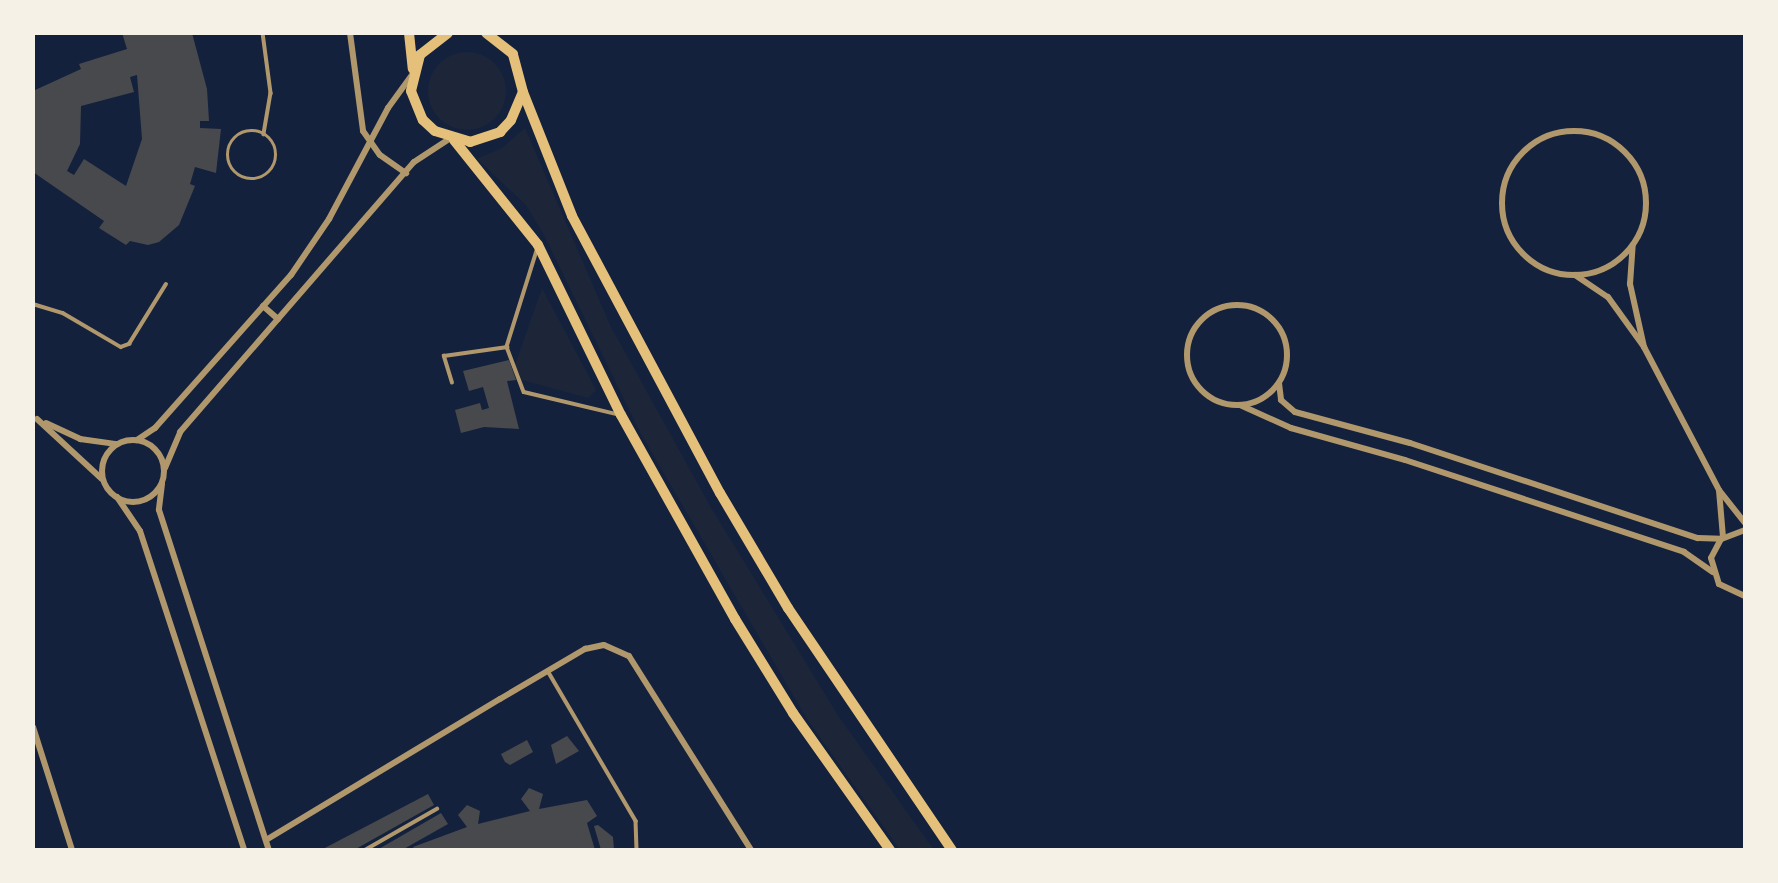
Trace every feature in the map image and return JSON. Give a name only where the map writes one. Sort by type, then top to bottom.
[{"type":"highway","points":[[409,33],[413,73],[411,91],[423,120],[452,139],[538,245],[621,415],[778,690],[890,850]]},
{"type":"highway","points":[[413,73],[426,48],[448,33]]},
{"type":"highway","points":[[486,33],[513,54]]},
{"type":"highway","points":[[505,33],[523,92],[595,263],[720,493],[810,642],[952,850]]},
{"type":"highway","points":[[452,139],[486,139],[500,132],[515,114],[523,92]]},
{"type":"street","points":[[350,33],[357,111],[369,143],[406,173]]},
{"type":"street","points":[[35,418],[80,439],[117,444],[136,440],[156,428],[263,306],[316,240],[369,143],[413,73]]},
{"type":"street","points":[[1644,347],[1630,284],[1633,245],[1646,207],[1642,180],[1629,156],[1606,138],[1578,131],[1536,142],[1508,174],[1504,217],[1523,253],[1546,269],[1573,275],[1608,297],[1644,347],[1719,490],[1745,523]]},
{"type":"street","points":[[269,850],[159,510],[164,468],[180,432],[278,319],[406,173],[452,139]]},
{"type":"street","points":[[1573,275],[1600,270],[1633,245]]},
{"type":"street","points":[[263,306],[278,319]]},
{"type":"street","points":[[1745,530],[1722,539],[1698,538],[1410,443],[1295,412],[1281,400],[1279,383],[1287,351],[1277,325],[1247,306],[1215,310],[1195,328],[1188,346],[1188,365],[1195,383],[1208,395],[1240,405],[1291,428],[1405,460],[1684,552],[1713,572],[1726,591],[1745,596]]},
{"type":"street","points":[[1240,405],[1258,401],[1279,383]]},
{"type":"street","points":[[35,418],[105,484],[140,531],[244,850]]},
{"type":"street","points":[[136,440],[156,449],[164,468]]},
{"type":"street","points":[[105,484],[103,466],[117,444]]},
{"type":"street","points":[[117,497],[137,501],[162,484]]},
{"type":"street","points":[[1713,572],[1712,558],[1722,539],[1719,490]]},
{"type":"street","points":[[267,840],[585,649],[604,645],[629,656],[751,850]]},
{"type":"street","points":[[33,727],[72,850]]},
{"type":"lane","points":[[263,33],[271,93],[264,134],[277,153],[271,171],[255,180],[237,174],[228,158],[233,139],[250,131],[264,134]]},
{"type":"lane","points":[[538,245],[533,273],[507,348],[524,392],[621,415]]},
{"type":"lane","points":[[33,304],[63,313],[121,347],[128,344],[166,284]]},
{"type":"lane","points":[[452,383],[443,356],[507,348]]},
{"type":"lane","points":[[548,671],[636,821],[637,850]]},
{"type":"lane","points":[[366,850],[438,809]]},
{"type":"shaded area","points":[[467,52],[482,55],[499,69],[506,91],[503,106],[489,123],[467,130],[452,127],[435,113],[428,91],[431,76],[445,59]]},
{"type":"shaded area","points":[[525,128],[610,325],[710,506],[839,717],[934,850],[900,850],[807,719],[641,434],[545,237],[526,205],[477,159],[502,148]]},
{"type":"shaded area","points":[[542,288],[596,390],[588,398],[522,380],[515,365]]},
{"type":"building","points":[[122,33],[192,33],[207,89],[209,121],[200,121],[200,128],[221,129],[216,173],[195,167],[190,184],[195,186],[179,225],[159,242],[148,245],[130,241],[126,245],[99,228],[104,221],[33,172],[33,91],[81,69],[79,64],[127,49]],"holes":[[[137,75],[142,139],[126,186],[84,159],[74,175],[67,171],[80,144],[81,106],[134,92],[130,77]]]},
{"type":"building","points":[[509,360],[516,380],[507,381],[519,429],[484,427],[461,433],[455,410],[480,403],[482,410],[489,408],[483,387],[469,391],[463,371]]},
{"type":"building","points":[[567,736],[579,751],[556,764],[551,745]]},
{"type":"building","points":[[527,740],[533,752],[510,765],[505,762],[501,754]]},
{"type":"building","points":[[529,788],[543,794],[539,809],[587,800],[597,816],[587,823],[595,850],[415,850],[413,847],[467,827],[458,815],[467,805],[480,811],[478,824],[530,811],[521,799]]},
{"type":"building","points":[[428,794],[434,805],[354,850],[321,850]]},
{"type":"building","points":[[441,813],[448,824],[402,850],[377,850]]},
{"type":"building","points":[[598,825],[613,837],[614,850],[601,850],[594,826]]}]
